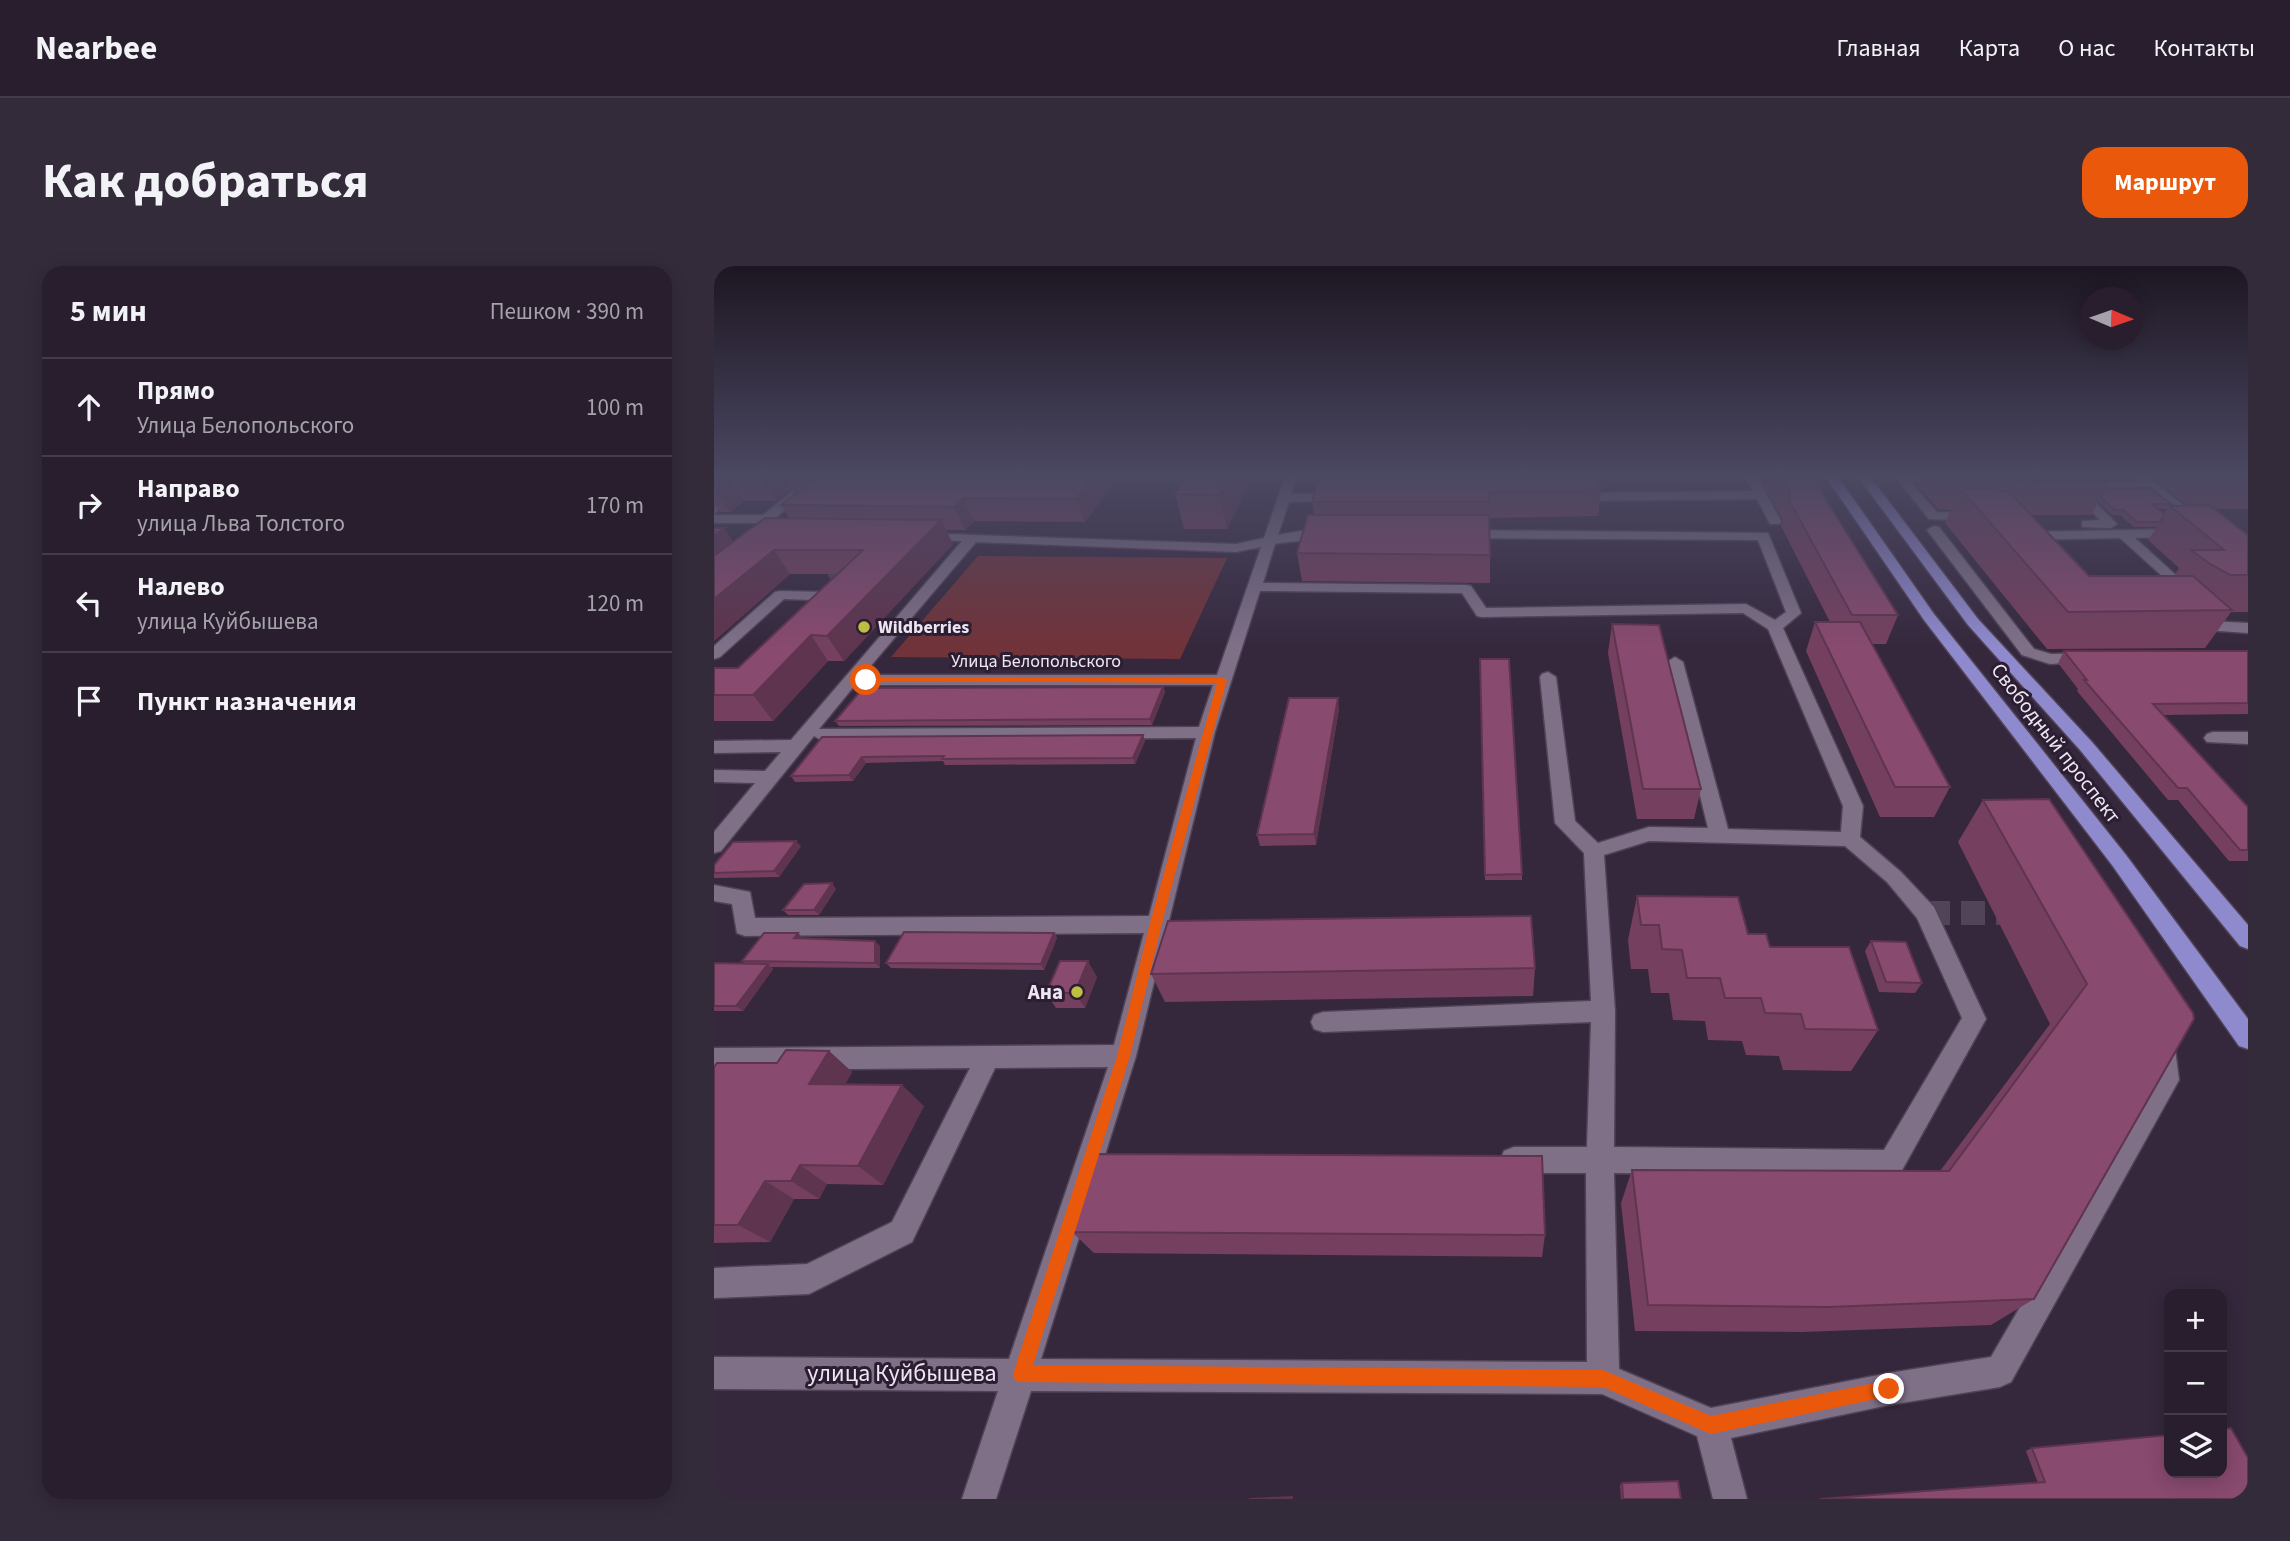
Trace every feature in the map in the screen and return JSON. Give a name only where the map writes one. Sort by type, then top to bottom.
[{"type":"main road","name":"Свободный проспект","points":[[1870,532],[1929,617],[2119,860],[2248,1038]]},
{"type":"main road","name":"Свободный проспект","points":[[1905,532],[1973,622],[2086,746],[2248,940]]},
{"type":"street","points":[[771,532],[799,535]]},
{"type":"street","points":[[979,1499],[1124,1056],[1206,732],[1275,532]]},
{"type":"street","points":[[1452,534],[1485,532]]},
{"type":"street","points":[[1770,532],[1794,613],[1775,627]]},
{"type":"street","points":[[1935,532],[2028,652],[2050,659],[2104,658]]},
{"type":"street","points":[[2039,555],[2021,536],[2208,532]]},
{"type":"street","points":[[904,536],[1236,548],[1300,535],[1341,534]]},
{"type":"street","points":[[2124,535],[2170,576],[2154,584],[2172,601],[2147,602]]},
{"type":"street","points":[[973,537],[858,680],[821,734],[1206,732]]},
{"type":"street","points":[[1255,587],[1466,589],[1482,613],[1746,608],[1775,627],[1853,806],[1850,839]]},
{"type":"street","points":[[714,654],[780,595],[826,596],[799,621]]},
{"type":"street","points":[[2181,610],[2205,625],[2248,628]]},
{"type":"street","points":[[1675,662],[1720,835]]},
{"type":"street","points":[[1549,677],[1565,823],[1594,851],[1603,1011],[1600,1160],[1603,1378]]},
{"type":"street","points":[[714,846],[796,746],[858,680]]},
{"type":"street","name":"Улица Белопольского","points":[[858,680],[1223,680]]},
{"type":"street","points":[[2213,738],[2248,738]]},
{"type":"street","points":[[714,747],[796,746]]},
{"type":"street","points":[[714,776],[770,777]]},
{"type":"street","points":[[1491,1160],[1891,1163],[1974,1018],[1926,913],[1895,877],[1850,839],[1649,834],[1594,851]]},
{"type":"street","points":[[714,893],[742,898],[745,927],[1156,923]]},
{"type":"street","points":[[1323,1022],[1603,1011]]},
{"type":"street","points":[[1730,1499],[1711,1425],[1889,1389],[2000,1371],[2166,1080],[2163,1042],[2148,1018]]},
{"type":"street","points":[[714,1059],[1124,1056]]},
{"type":"street","points":[[714,1283],[809,1279],[902,1233],[988,1057]]},
{"type":"street","name":"улица Куйбышева","points":[[714,1373],[1603,1378],[1711,1425]]},
{"type":"shaded area","points":[[978,556],[1227,558],[1180,659],[891,657]]},
{"type":"building","points":[[747,532],[930,532],[827,636],[811,635],[753,695],[714,695],[714,668],[738,668],[863,550],[774,550],[714,599],[714,556]]},
{"type":"building","points":[[1303,532],[1489,532],[1490,555],[1297,553]]},
{"type":"building","points":[[1806,532],[1846,532],[1898,615],[1852,615]]},
{"type":"building","points":[[1998,532],[2047,532],[2089,576],[2193,576],[2232,610],[2068,612]]},
{"type":"building","points":[[2201,532],[2244,532],[2248,535],[2248,575],[2230,575],[2191,550],[2224,550]]},
{"type":"building","points":[[1815,622],[1860,622],[1950,787],[1895,787]]},
{"type":"building","points":[[1612,624],[1659,625],[1701,789],[1643,789]]},
{"type":"building","points":[[2064,651],[2248,651],[2248,703],[2153,704],[2248,807],[2248,850],[2240,850],[2187,788],[2178,788],[2084,680],[2087,680]]},
{"type":"building","points":[[1480,659],[1509,659],[1522,874],[1485,875]]},
{"type":"building","points":[[1163,687],[1150,719],[835,721],[863,688]]},
{"type":"building","points":[[1289,698],[1338,698],[1314,834],[1257,835]]},
{"type":"building","points":[[1143,735],[1133,758],[862,757],[849,775],[791,776],[822,737]]},
{"type":"building","points":[[2049,799],[2193,1013],[2194,1019],[2034,1299],[1829,1307],[1648,1305],[1632,1170],[1949,1171],[2087,984],[1983,800]]},
{"type":"building","points":[[796,841],[774,871],[714,873],[714,865],[733,842]]},
{"type":"building","points":[[832,883],[814,910],[783,910],[804,884]]},
{"type":"building","points":[[1637,896],[1738,897],[1748,934],[1766,934],[1770,947],[1849,947],[1878,1030],[1805,1029],[1801,1014],[1765,1013],[1761,998],[1725,998],[1720,978],[1687,978],[1682,950],[1662,949],[1659,925],[1641,925]]},
{"type":"building","points":[[1531,916],[1535,968],[1151,974],[1168,921]]},
{"type":"building","points":[[904,932],[1054,933],[1041,964],[886,963]]},
{"type":"building","points":[[764,933],[798,933],[794,938],[875,941],[875,963],[742,961]]},
{"type":"building","points":[[1871,941],[1906,942],[1922,983],[1886,982]]},
{"type":"building","points":[[1060,961],[1088,961],[1075,993],[1046,993]]},
{"type":"building","points":[[714,963],[768,964],[736,1006],[714,1006]]},
{"type":"building","points":[[786,1050],[829,1051],[809,1084],[902,1085],[858,1166],[800,1165],[791,1181],[765,1181],[738,1225],[714,1225],[714,1067],[717,1063],[777,1063]]},
{"type":"building","points":[[1097,1154],[1542,1156],[1545,1235],[1072,1232]]},
{"type":"building","points":[[2227,1428],[2231,1428],[2248,1458],[2248,1499],[1820,1499],[2045,1482],[2032,1448],[2164,1435],[2164,1478],[2227,1478]]},
{"type":"building","points":[[1678,1481],[1681,1499],[1623,1499],[1622,1483]]},
{"type":"building","points":[[1292,1497],[1292,1499],[1249,1499]]},
{"type":"tunnel","points":[[832,580],[858,554]]},
{"type":"tunnel","points":[[1926,913],[2023,913]]},
{"type":"place","name":"Wildberries","points":[[864,627]]},
{"type":"place","name":"Ана","points":[[1077,992]]},
{"type":"route","points":[[866,680],[1223,680],[1206,732],[1124,1056],[1021,1374],[1603,1378],[1711,1425],[1889,1389]]}]
